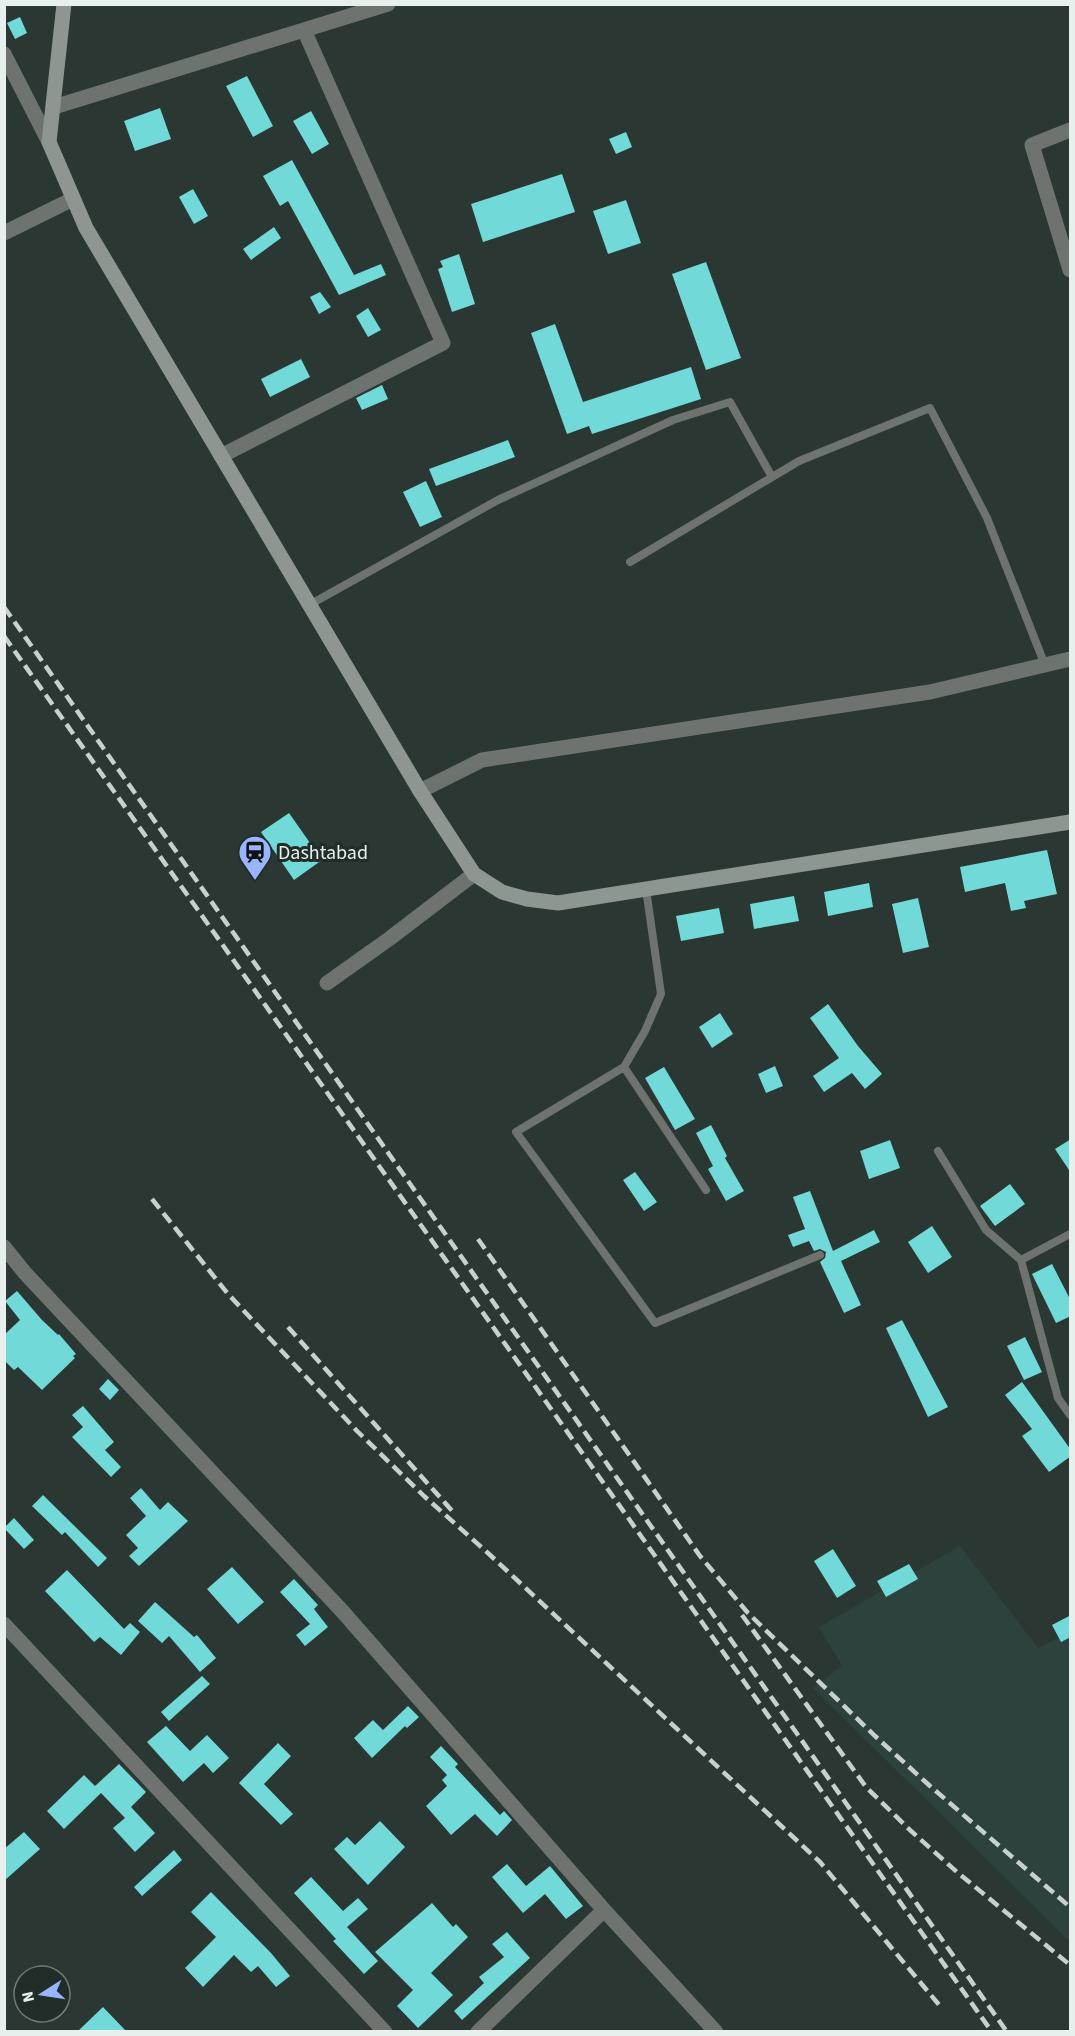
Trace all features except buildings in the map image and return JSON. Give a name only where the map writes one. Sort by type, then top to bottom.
[{"type":"street","points":[[49,142],[64,4]]},
{"type":"street","points":[[54,107],[388,4]]},
{"type":"street","points":[[221,456],[443,343],[304,30]]},
{"type":"street","points":[[4,54],[49,142],[86,228],[420,791],[474,874],[502,892],[527,899],[558,903],[1071,822]]},
{"type":"street","points":[[1071,130],[1032,145],[1071,270]]},
{"type":"street","points":[[4,233],[73,199]]},
{"type":"street","points":[[420,791],[482,760],[930,692],[1071,659]]},
{"type":"street","points":[[327,983],[474,874]]},
{"type":"street","points":[[4,1247],[25,1273],[344,1612],[604,1910],[716,2031]]},
{"type":"street","points":[[4,1624],[385,2031]]},
{"type":"street","points":[[478,2031],[604,1910]]},
{"type":"lane","points":[[309,605],[498,500],[672,420],[729,402],[772,477]]},
{"type":"lane","points":[[630,562],[799,461],[930,408],[987,518],[1045,665]]},
{"type":"lane","points":[[646,889],[661,994],[645,1031],[624,1067],[516,1132],[655,1323],[820,1255]]},
{"type":"lane","points":[[624,1067],[706,1190]]},
{"type":"lane","points":[[938,1151],[986,1230],[1022,1260],[1058,1398],[1071,1415]]},
{"type":"lane","points":[[1022,1260],[1071,1234]]},
{"type":"shaded area","points":[[960,1546],[1038,1648],[1070,1632],[1070,1942],[813,1688],[842,1666],[819,1627]]},
{"type":"railway","points":[[4,607],[1007,2032]]},
{"type":"railway","points":[[4,636],[992,2032]]},
{"type":"railway","points":[[152,1199],[228,1294],[358,1432],[424,1496],[820,1862],[940,2006]]},
{"type":"railway","points":[[478,1239],[700,1556],[748,1613],[875,1736],[1070,1907]]},
{"type":"railway","points":[[288,1327],[454,1513]]},
{"type":"railway","points":[[742,1615],[866,1787],[957,1872],[1070,1965]]},
{"type":"place","name":"Dashtabad","points":[[255,881]]}]
